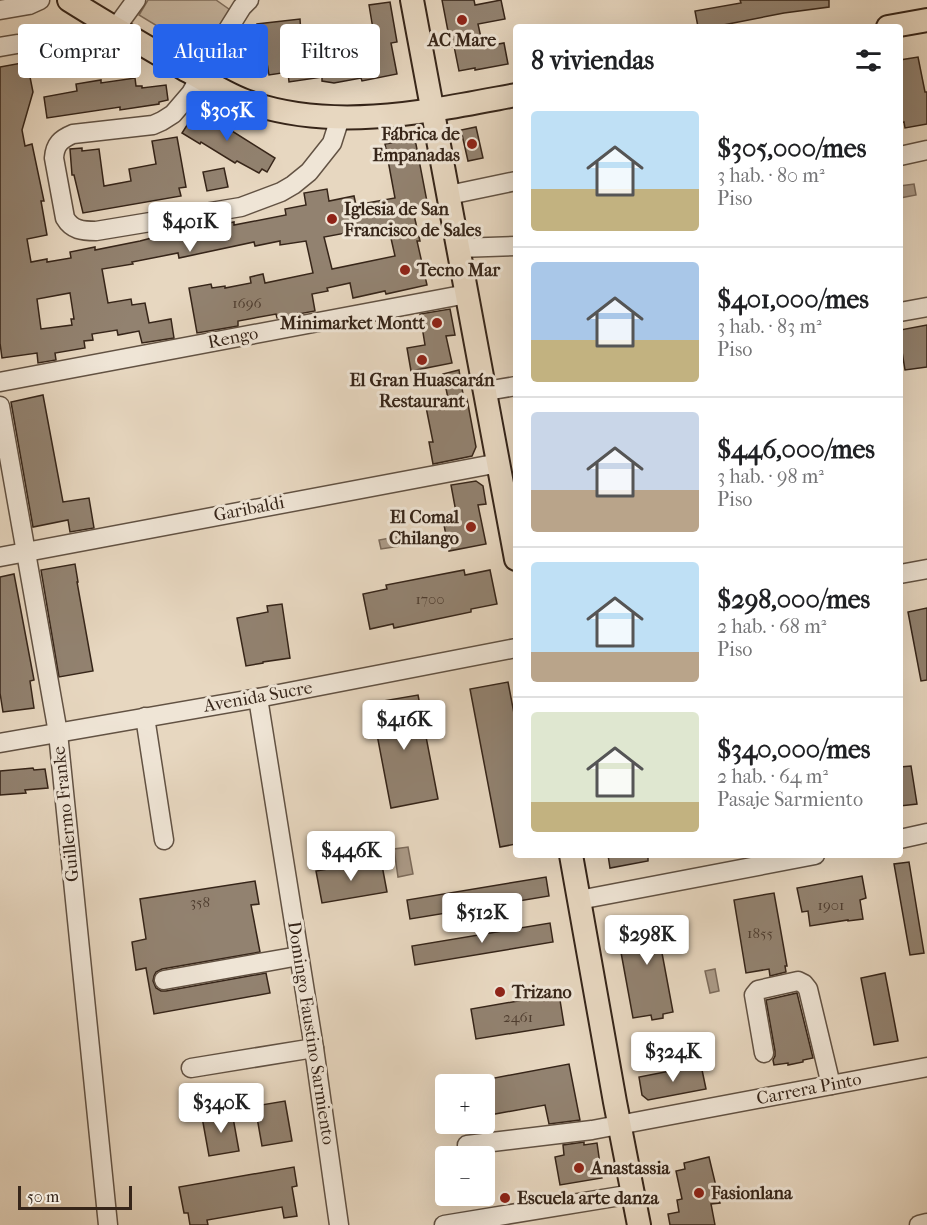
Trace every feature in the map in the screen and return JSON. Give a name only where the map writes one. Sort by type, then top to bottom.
[{"type":"main road","points":[[69,0],[107,24]]},
{"type":"main road","points":[[412,0],[513,542]]},
{"type":"main road","points":[[903,24],[927,20]]},
{"type":"main road","points":[[202,78],[250,103],[293,114],[340,118],[433,110],[513,96]]},
{"type":"main road","points":[[572,858],[639,1225]]},
{"type":"street","points":[[0,10],[40,0]]},
{"type":"street","points":[[119,24],[136,0]]},
{"type":"street","points":[[232,24],[249,0]]},
{"type":"street","points":[[199,78],[191,93],[173,114],[162,121],[153,125],[73,134],[57,143],[54,158],[65,218],[69,225],[76,229],[96,231],[241,207],[281,192],[309,172],[332,143],[340,118]]},
{"type":"street","points":[[903,155],[927,150]]},
{"type":"street","points":[[449,195],[513,182]]},
{"type":"street","points":[[459,248],[513,246]]},
{"type":"street","name":"Rengo","points":[[0,382],[467,294]]},
{"type":"street","points":[[903,311],[927,307]]},
{"type":"street","points":[[486,391],[513,386]]},
{"type":"street","name":"Guillermo Franke","points":[[0,406],[58,733],[108,1225]]},
{"type":"street","name":"Garibaldi","points":[[0,557],[499,463]]},
{"type":"street","points":[[903,573],[927,568]]},
{"type":"street","name":"Avenida Sucre","points":[[0,743],[258,698],[513,649]]},
{"type":"street","name":"Domingo Faustino Sarmiento","points":[[258,698],[314,1048],[339,1225]]},
{"type":"street","points":[[145,717],[164,840]]},
{"type":"street","points":[[903,838],[927,833]]},
{"type":"street","points":[[579,900],[751,861],[783,858]]},
{"type":"street","points":[[165,980],[299,956]]},
{"type":"street","points":[[764,1053],[754,995],[758,990],[798,981],[808,989],[831,1085]]},
{"type":"street","points":[[191,1068],[314,1048]]},
{"type":"street","name":"Carrera Pinto","points":[[467,1145],[592,1130],[927,1067]]},
{"type":"street","points":[[444,1225],[633,1194]]},
{"type":"street","points":[[919,1225],[927,1224]]},
{"type":"shaded area","points":[[148,0],[216,0],[233,12],[226,24],[154,24],[139,15]]},
{"type":"shaded area","points":[[914,184],[916,195],[903,197],[903,186]]},
{"type":"shaded area","points":[[412,534],[413,544],[381,549],[379,540]]},
{"type":"shaded area","points":[[408,847],[413,874],[398,877],[394,849]]},
{"type":"shaded area","points":[[715,969],[719,991],[710,993],[705,971]]},
{"type":"building","points":[[442,0],[474,0],[475,5],[501,0],[505,19],[478,24],[483,47],[504,43],[508,64],[459,71],[454,46],[451,47]]},
{"type":"building","points":[[740,0],[829,0],[829,7],[728,24],[697,24],[695,11],[741,3]]},
{"type":"building","points":[[390,2],[397,42],[391,43],[397,74],[380,77],[380,24],[372,24],[369,5]]},
{"type":"building","points":[[300,19],[300,24],[280,24],[280,73],[269,75],[268,24],[257,24]]},
{"type":"building","points":[[918,57],[925,92],[927,92],[927,124],[905,128],[903,122],[903,60]]},
{"type":"building","points":[[18,64],[18,78],[30,78],[33,92],[22,130],[25,146],[32,144],[44,201],[41,201],[47,235],[27,239],[31,262],[71,258],[70,252],[95,247],[95,250],[140,241],[194,227],[200,229],[234,222],[234,225],[286,215],[285,209],[306,205],[304,193],[327,189],[329,201],[354,196],[356,205],[395,198],[385,144],[415,139],[429,212],[414,215],[427,285],[353,298],[350,283],[312,294],[315,311],[277,318],[276,314],[238,321],[238,326],[197,333],[189,288],[211,284],[212,288],[225,286],[225,288],[251,283],[250,277],[263,274],[265,283],[313,273],[306,241],[280,245],[280,241],[255,246],[254,242],[179,258],[178,253],[102,269],[108,303],[131,299],[132,305],[145,303],[149,323],[171,319],[174,338],[142,343],[139,331],[118,335],[117,330],[92,334],[93,340],[84,341],[85,348],[55,353],[56,360],[38,363],[37,353],[2,358],[0,343],[0,67]],"holes":[[[388,225],[395,256],[332,269],[324,237]],[[70,293],[74,319],[71,319],[72,325],[41,329],[37,299]]]},
{"type":"building","points":[[135,78],[136,86],[142,86],[142,88],[166,85],[168,100],[159,102],[159,104],[120,110],[120,107],[47,118],[44,97],[77,91],[76,84],[101,80],[101,83]]},
{"type":"building","points":[[289,78],[315,78],[289,82]]},
{"type":"building","points":[[322,78],[361,78],[334,83],[322,81]]},
{"type":"building","points":[[361,78],[377,78],[362,81]]},
{"type":"building","points":[[198,108],[275,158],[267,172],[262,169],[259,173],[237,161],[235,163],[182,133]]},
{"type":"building","name":"Fábrica de Empanadas","points":[[476,127],[483,158],[468,161],[461,130]]},
{"type":"building","points":[[177,137],[186,187],[179,188],[181,196],[83,213],[74,175],[72,175],[70,149],[82,148],[82,151],[99,149],[104,186],[131,181],[129,169],[156,164],[152,141]]},
{"type":"building","points":[[224,168],[228,187],[207,191],[203,172]]},
{"type":"building","points":[[450,309],[455,335],[446,336],[452,363],[411,371],[407,348],[425,345],[420,314]]},
{"type":"building","points":[[927,325],[927,367],[905,370],[903,329]]},
{"type":"building","points":[[459,370],[476,447],[472,456],[433,464],[429,442],[433,442],[426,407],[449,403],[443,374]]},
{"type":"building","points":[[43,395],[63,502],[89,498],[94,528],[70,532],[68,520],[33,527],[11,402]]},
{"type":"building","points":[[476,481],[483,486],[486,504],[478,505],[486,544],[449,551],[444,525],[458,523],[451,485]]},
{"type":"building","points":[[75,564],[93,671],[59,677],[41,570]]},
{"type":"building","points":[[464,570],[465,575],[490,570],[497,604],[471,609],[471,612],[394,628],[393,624],[370,629],[363,594],[387,589],[386,585]]},
{"type":"building","points":[[14,574],[34,680],[30,681],[34,708],[3,712],[0,693],[0,577]]},
{"type":"building","points":[[282,604],[290,658],[246,666],[237,618],[268,612],[267,606]]},
{"type":"building","points":[[927,608],[927,680],[921,681],[908,612]]},
{"type":"building","points":[[508,682],[513,708],[513,845],[500,847],[470,689]]},
{"type":"building","points":[[418,695],[438,799],[391,808],[371,703]]},
{"type":"building","points":[[911,766],[917,804],[903,806],[903,767]]},
{"type":"building","points":[[33,768],[34,770],[45,769],[48,788],[0,795],[0,771]]},
{"type":"building","points":[[608,858],[648,858],[648,861],[610,868]]},
{"type":"building","points":[[381,860],[387,892],[322,903],[316,871]]},
{"type":"building","points":[[909,862],[924,953],[910,955],[894,864]]},
{"type":"building","points":[[862,876],[866,898],[860,900],[863,919],[810,926],[808,911],[802,912],[797,888]]},
{"type":"building","points":[[546,877],[549,896],[410,919],[407,900]]},
{"type":"building","points":[[255,881],[259,904],[251,905],[260,952],[162,969],[156,972],[153,981],[156,988],[166,991],[266,973],[270,993],[154,1014],[146,968],[136,970],[132,942],[146,939],[140,899]]},
{"type":"building","points":[[774,893],[787,966],[785,966],[786,972],[770,976],[769,969],[746,973],[734,900]]},
{"type":"building","points":[[667,916],[674,951],[662,953],[673,1012],[663,1014],[663,1018],[652,1020],[651,1015],[633,1018],[616,925]]},
{"type":"building","points":[[550,923],[553,942],[415,965],[412,946]]},
{"type":"building","points":[[885,973],[898,1041],[874,1045],[861,978]]},
{"type":"building","points":[[797,993],[813,1058],[788,1065],[788,1063],[774,1065],[775,1051],[766,1000]]},
{"type":"building","points":[[559,994],[564,1025],[476,1039],[471,1009]]},
{"type":"building","points":[[569,1064],[580,1120],[549,1124],[545,1105],[495,1114],[495,1078]]},
{"type":"building","points":[[701,1065],[706,1089],[648,1100],[642,1095],[639,1077]]},
{"type":"building","points":[[285,1101],[292,1141],[262,1146],[255,1106]]},
{"type":"building","points":[[232,1112],[239,1151],[209,1156],[202,1117]]},
{"type":"building","name":"Anastassia","points":[[584,1142],[584,1145],[597,1143],[602,1178],[560,1185],[555,1157],[564,1155],[563,1145]]},
{"type":"building","points":[[709,1157],[720,1203],[711,1204],[715,1225],[670,1225],[668,1214],[679,1212],[677,1200],[682,1199],[676,1171],[685,1169],[684,1163]]},
{"type":"building","points":[[294,1167],[297,1186],[292,1187],[297,1216],[284,1218],[282,1207],[207,1220],[208,1225],[190,1225],[188,1213],[184,1213],[179,1187]]},
{"type":"place","name":"AC Mare","points":[[462,20]]},
{"type":"place","name":"Fábrica de Empanadas","points":[[472,144]]},
{"type":"place","name":"Iglesia de San Francisco de Sales","points":[[332,219]]},
{"type":"place","name":"Tecno Mar","points":[[405,270]]},
{"type":"place","name":"Minimarket Montt","points":[[437,323]]},
{"type":"place","name":"El Gran Huascarán Restaurant","points":[[422,360]]},
{"type":"place","name":"El Comal Chilango","points":[[471,527]]},
{"type":"place","name":"Trizano","points":[[500,992]]},
{"type":"place","name":"Anastassia","points":[[579,1168]]},
{"type":"place","name":"Fasionlana","points":[[699,1193]]},
{"type":"place","name":"Escuela arte danza","points":[[505,1198]]}]
